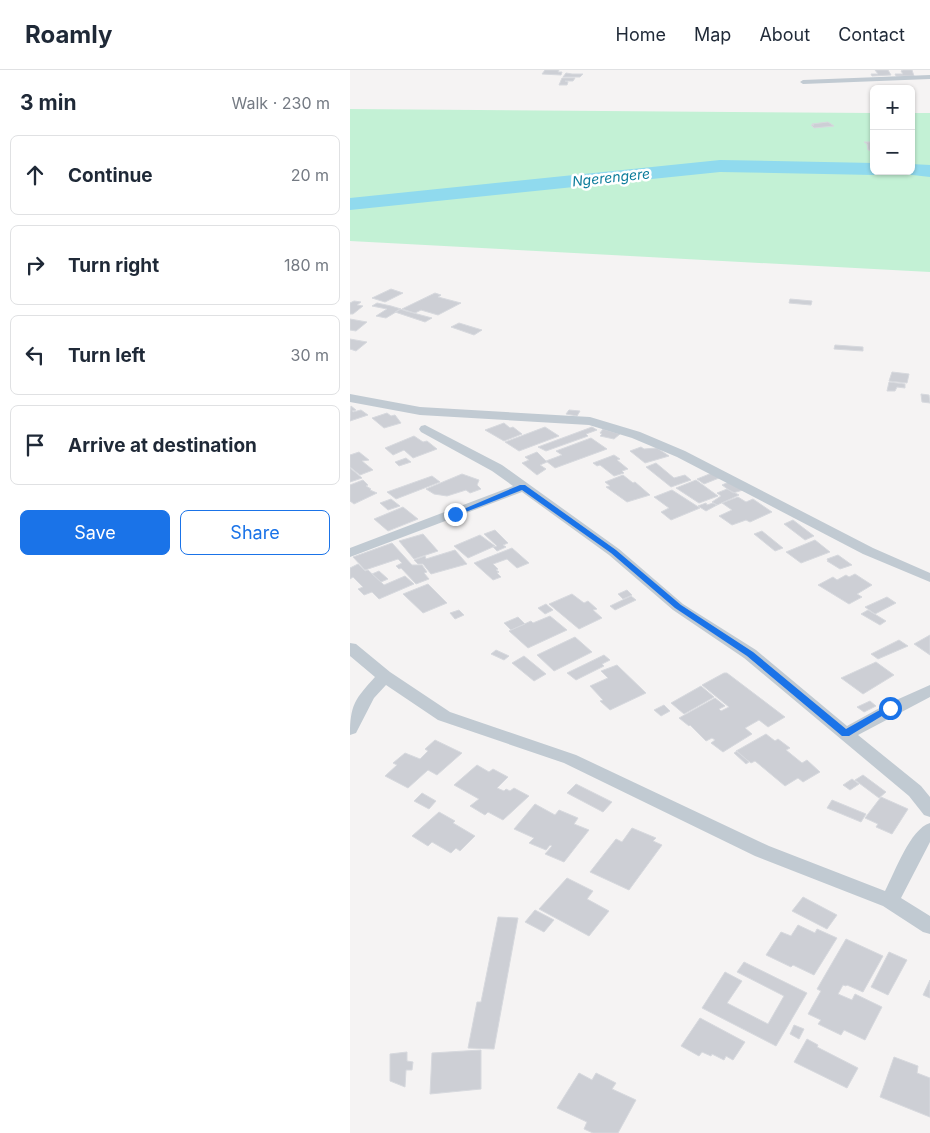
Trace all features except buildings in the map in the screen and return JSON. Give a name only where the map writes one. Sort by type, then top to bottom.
[{"type":"street","points":[[861,70],[867,78]]},
{"type":"street","points":[[803,82],[858,81],[867,78],[930,76]]},
{"type":"street","points":[[350,398],[420,410],[590,421],[636,435],[681,454],[868,550],[929,577]]},
{"type":"street","points":[[425,429],[497,468],[614,552],[678,607],[750,654],[915,791],[930,810]]},
{"type":"street","points":[[350,553],[522,487]]},
{"type":"street","points":[[350,648],[384,676],[444,716],[570,759],[762,851],[890,902],[930,926]]},
{"type":"street","points":[[350,729],[367,696],[384,676]]},
{"type":"street","points":[[846,734],[890,708],[930,690]]},
{"type":"street","points":[[890,902],[921,839],[930,830]]},
{"type":"green space","points":[[350,109],[870,113],[870,175],[915,175],[915,113],[930,113],[930,272],[350,241]]},
{"type":"waterway","name":"Ngerengere","points":[[350,204],[720,166],[870,169]]},
{"type":"waterway","name":"Ngerengere","points":[[915,170],[930,171]]},
{"type":"route","points":[[455,514],[522,487],[614,552],[678,607],[750,654],[846,734],[890,708]]}]
